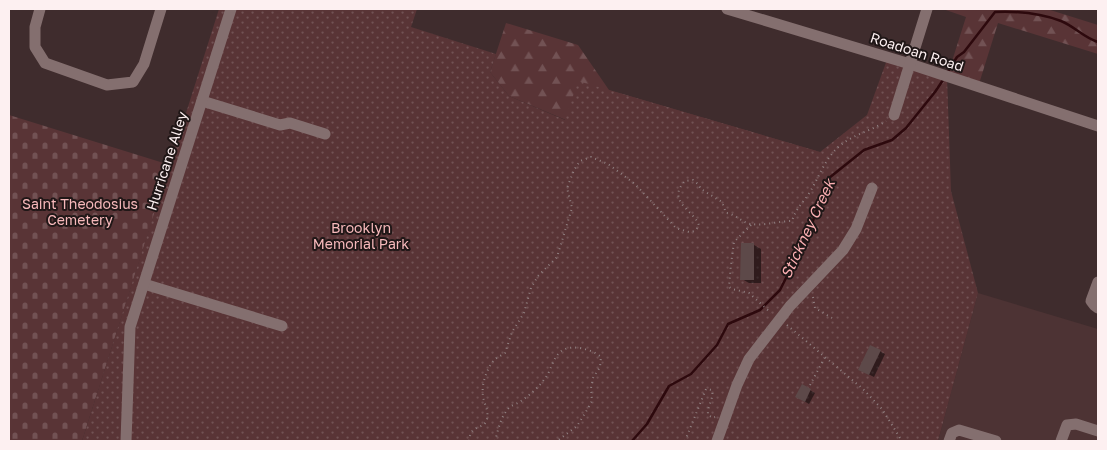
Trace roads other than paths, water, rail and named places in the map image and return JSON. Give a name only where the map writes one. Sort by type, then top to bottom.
[{"type":"street","points":[[40,9],[35,27],[35,47],[45,63],[107,85],[133,82],[144,64],[162,9]]},
{"type":"street","name":"Hurricane Alley","points":[[126,441],[130,327],[231,9]]},
{"type":"street","name":"Roadoan Road","points":[[731,9],[910,64],[1098,126]]},
{"type":"street","points":[[894,115],[927,9]]},
{"type":"street","points":[[202,101],[280,125],[290,123],[325,134]]},
{"type":"street","points":[[717,441],[749,359],[775,316],[843,250],[856,229],[872,188]]},
{"type":"street","points":[[1098,282],[1092,301],[1098,308]]},
{"type":"street","points":[[144,284],[282,326]]},
{"type":"street","points":[[1061,441],[1067,425],[1076,424],[1098,431]]},
{"type":"street","points":[[949,441],[952,433],[959,430],[996,441]]},
{"type":"waterway","name":"Stickney Creek","points":[[947,73],[957,57],[964,52],[995,12],[1028,13],[1053,18],[1066,23],[1088,38],[1098,42]]},
{"type":"waterway","name":"Stickney Creek","points":[[632,441],[647,424],[669,386],[691,374],[717,345],[728,324],[760,310],[780,290],[808,234],[829,178],[864,150],[892,140],[906,128],[943,80]]},
{"type":"park label","name":"Saint Theodosius Cemetery","points":[[80,212]]},
{"type":"park label","name":"Brooklyn Memorial Park","points":[[361,236]]}]
